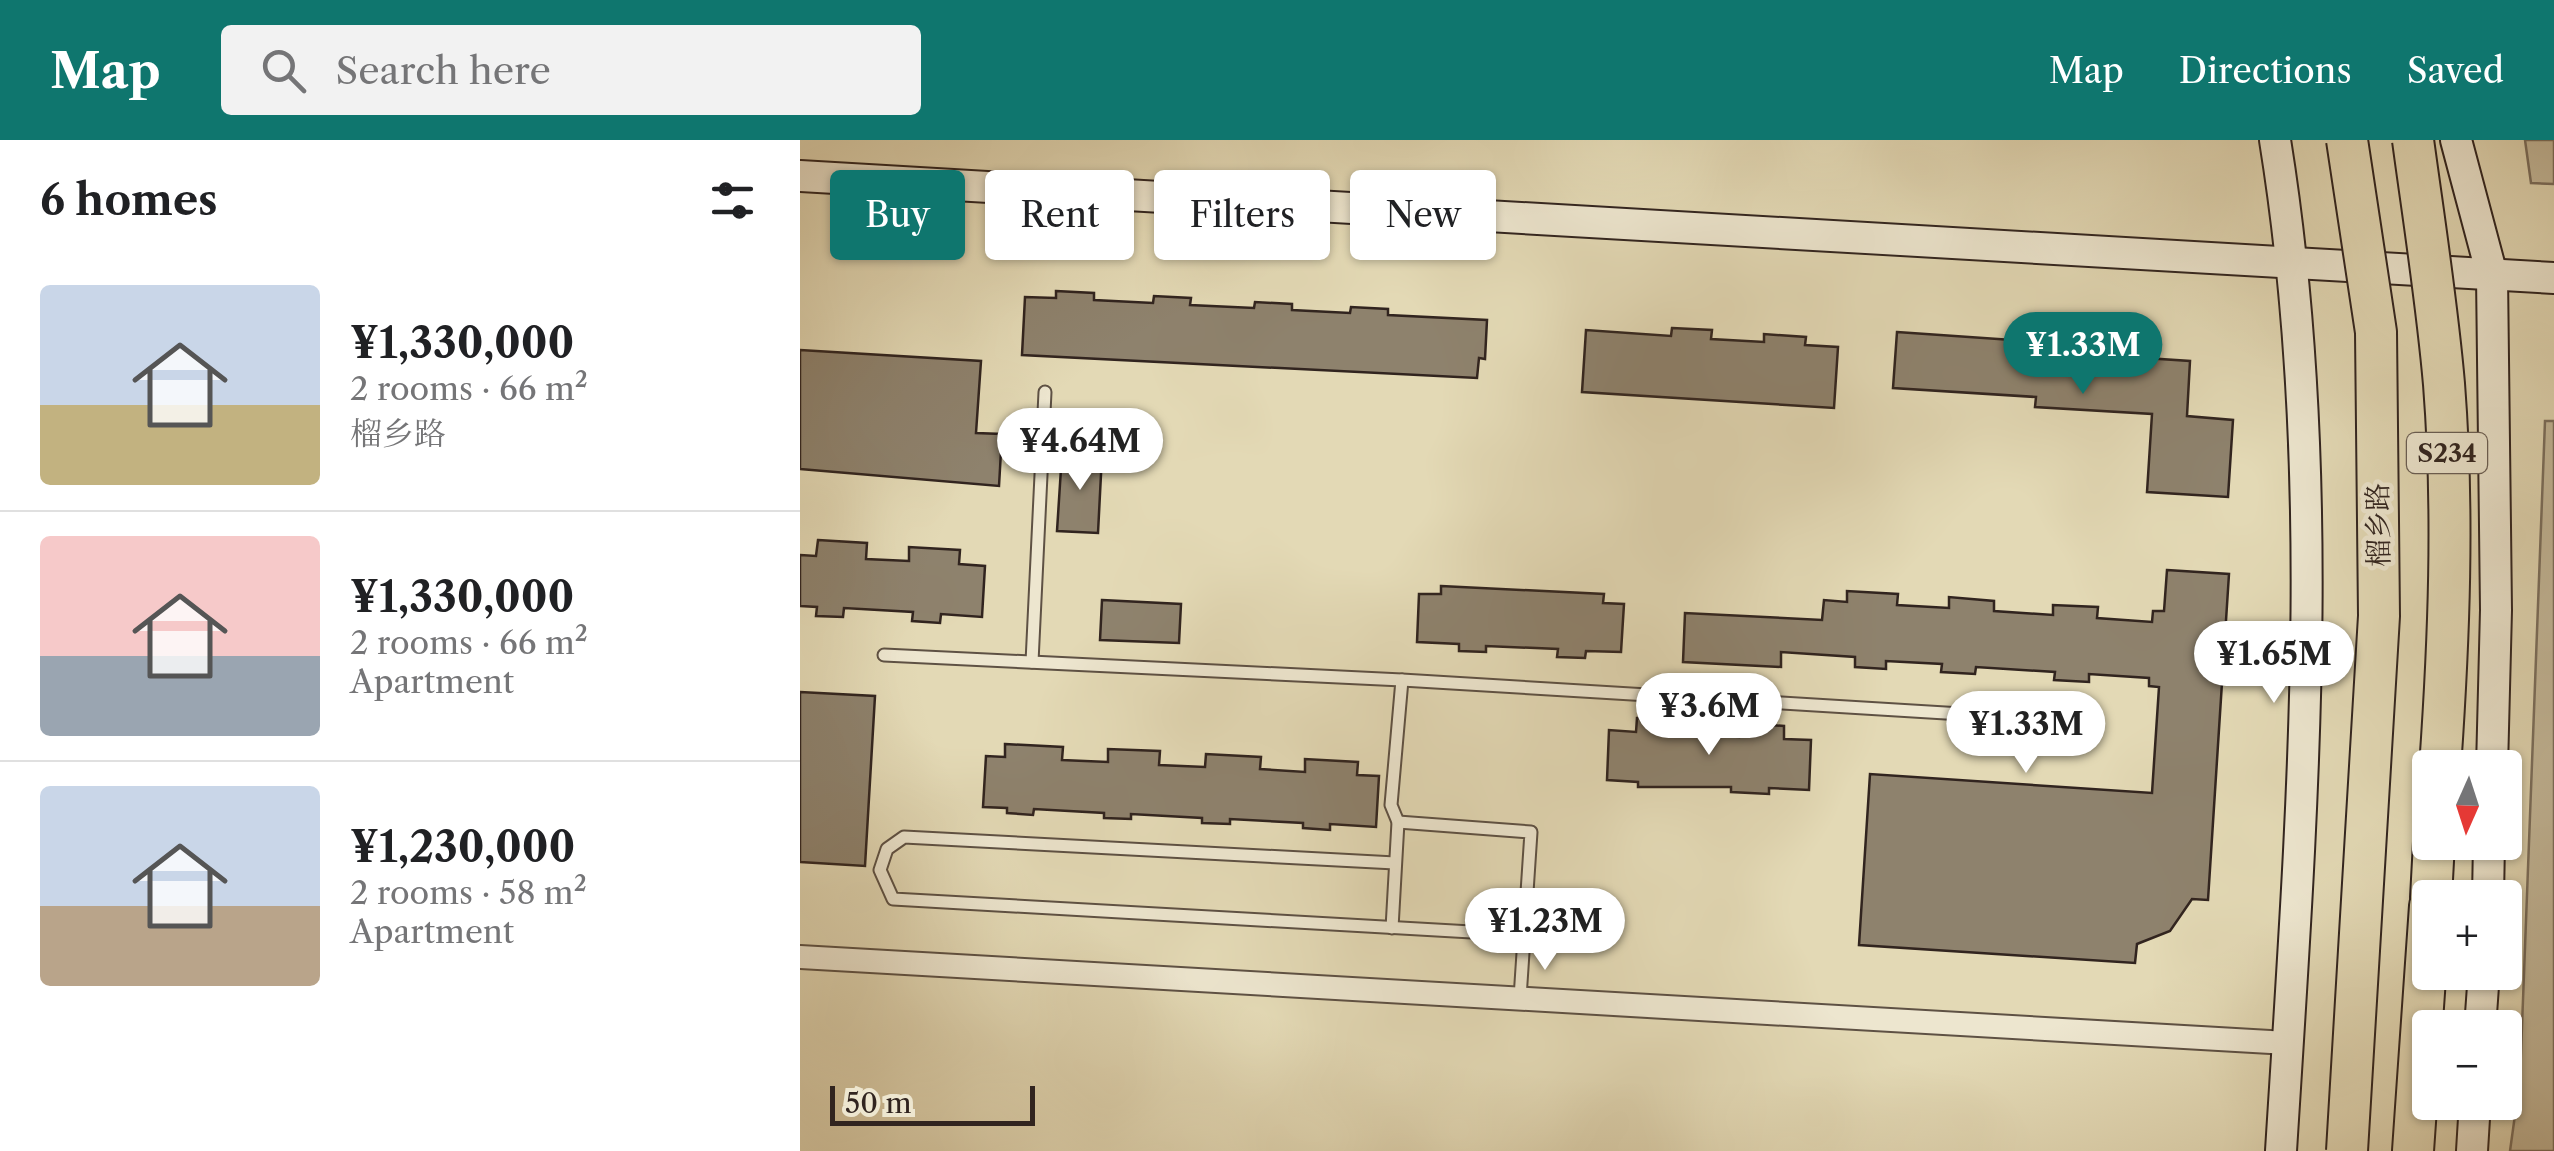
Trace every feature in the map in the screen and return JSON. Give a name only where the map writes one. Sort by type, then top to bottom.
[{"type":"highway","name":"榴乡路","points":[[2347,140],[2376,332],[2379,616],[2347,1151]]},
{"type":"highway","name":"S234","points":[[2414,140],[2444,384],[2450,624],[2441,750]]},
{"type":"highway","points":[[2413,1151],[2424,990]]},
{"type":"street","points":[[2275,140],[2294,262],[2308,534],[2300,854],[2281,1151]]},
{"type":"street","points":[[2456,140],[2492,275],[2496,610],[2492,750]]},
{"type":"street","points":[[800,176],[2554,278]]},
{"type":"street","points":[[800,956],[2288,1042]]},
{"type":"street","points":[[2472,1151],[2474,1120]]},
{"type":"lane","points":[[1032,662],[1046,392]]},
{"type":"lane","points":[[884,655],[1402,680],[2026,718]]},
{"type":"lane","points":[[1392,928],[1398,822],[1391,805],[1402,680]]},
{"type":"lane","points":[[1398,822],[1531,832],[1520,998]]},
{"type":"lane","points":[[1396,863],[904,837],[887,850],[880,870],[893,899],[1524,935]]},
{"type":"shaded area","points":[[2525,140],[2554,140],[2554,184],[2531,183]]},
{"type":"shaded area","points":[[2545,421],[2554,421],[2554,1151],[2510,1151],[2514,1120],[2522,1120],[2522,1026]]},
{"type":"building","points":[[1056,291],[1094,293],[1094,300],[1153,303],[1154,296],[1191,298],[1190,305],[1254,308],[1255,302],[1292,304],[1292,310],[1350,313],[1351,307],[1388,309],[1388,315],[1487,320],[1485,359],[1479,358],[1477,378],[1022,355],[1025,297],[1056,298]]},
{"type":"building","points":[[1672,328],[1712,330],[1711,339],[1764,342],[1764,334],[1806,337],[1805,345],[1838,347],[1834,408],[1582,392],[1586,330],[1671,336]]},
{"type":"building","points":[[1897,332],[2040,342],[2039,351],[2190,361],[2187,416],[2233,420],[2228,497],[2147,492],[2152,414],[2035,407],[2036,397],[1893,388]]},
{"type":"building","points":[[800,350],[981,361],[976,433],[1002,434],[999,486],[800,469]]},
{"type":"building","points":[[1062,453],[1102,455],[1098,533],[1057,531]]},
{"type":"building","points":[[818,540],[867,543],[866,559],[909,561],[909,547],[960,550],[959,564],[985,566],[982,617],[941,614],[940,623],[912,621],[913,612],[844,608],[843,617],[816,616],[817,607],[800,606],[800,555],[816,556]]},
{"type":"building","points":[[2167,570],[2229,574],[2208,900],[2192,899],[2170,931],[2137,944],[2135,963],[1859,945],[1870,774],[2152,793],[2159,687],[2149,686],[2149,678],[2089,674],[2089,682],[2054,680],[2055,672],[1976,667],[1975,674],[1941,672],[1942,664],[1886,661],[1886,669],[1855,667],[1855,657],[1781,652],[1781,667],[1683,662],[1685,613],[1822,620],[1824,600],[1847,602],[1847,591],[1898,594],[1897,605],[1949,608],[1949,597],[1994,601],[1994,611],[2053,615],[2053,605],[2098,607],[2097,618],[2152,622],[2153,611],[2164,611]]},
{"type":"building","points":[[1441,586],[1604,594],[1603,603],[1624,604],[1621,652],[1586,651],[1585,658],[1557,657],[1558,649],[1486,646],[1486,652],[1459,651],[1459,644],[1417,642],[1419,594],[1441,594]]},
{"type":"building","points":[[1102,600],[1181,604],[1179,643],[1100,640]]},
{"type":"building","points":[[800,692],[875,696],[865,866],[800,862]]},
{"type":"building","points":[[1637,718],[1685,720],[1684,734],[1739,737],[1740,723],[1784,726],[1784,739],[1811,740],[1809,790],[1769,788],[1769,794],[1731,792],[1731,787],[1638,787],[1638,782],[1607,780],[1609,730],[1636,732]]},
{"type":"building","points":[[1005,744],[1063,747],[1062,760],[1108,762],[1108,749],[1160,751],[1159,765],[1205,767],[1206,754],[1261,757],[1260,769],[1305,772],[1305,759],[1358,762],[1357,775],[1379,776],[1376,827],[1330,824],[1330,830],[1303,828],[1303,823],[1230,819],[1230,824],[1202,823],[1202,818],[1131,814],[1131,819],[1104,818],[1104,813],[1034,809],[1033,815],[1007,813],[1007,808],[983,807],[986,756],[1005,757]]}]
